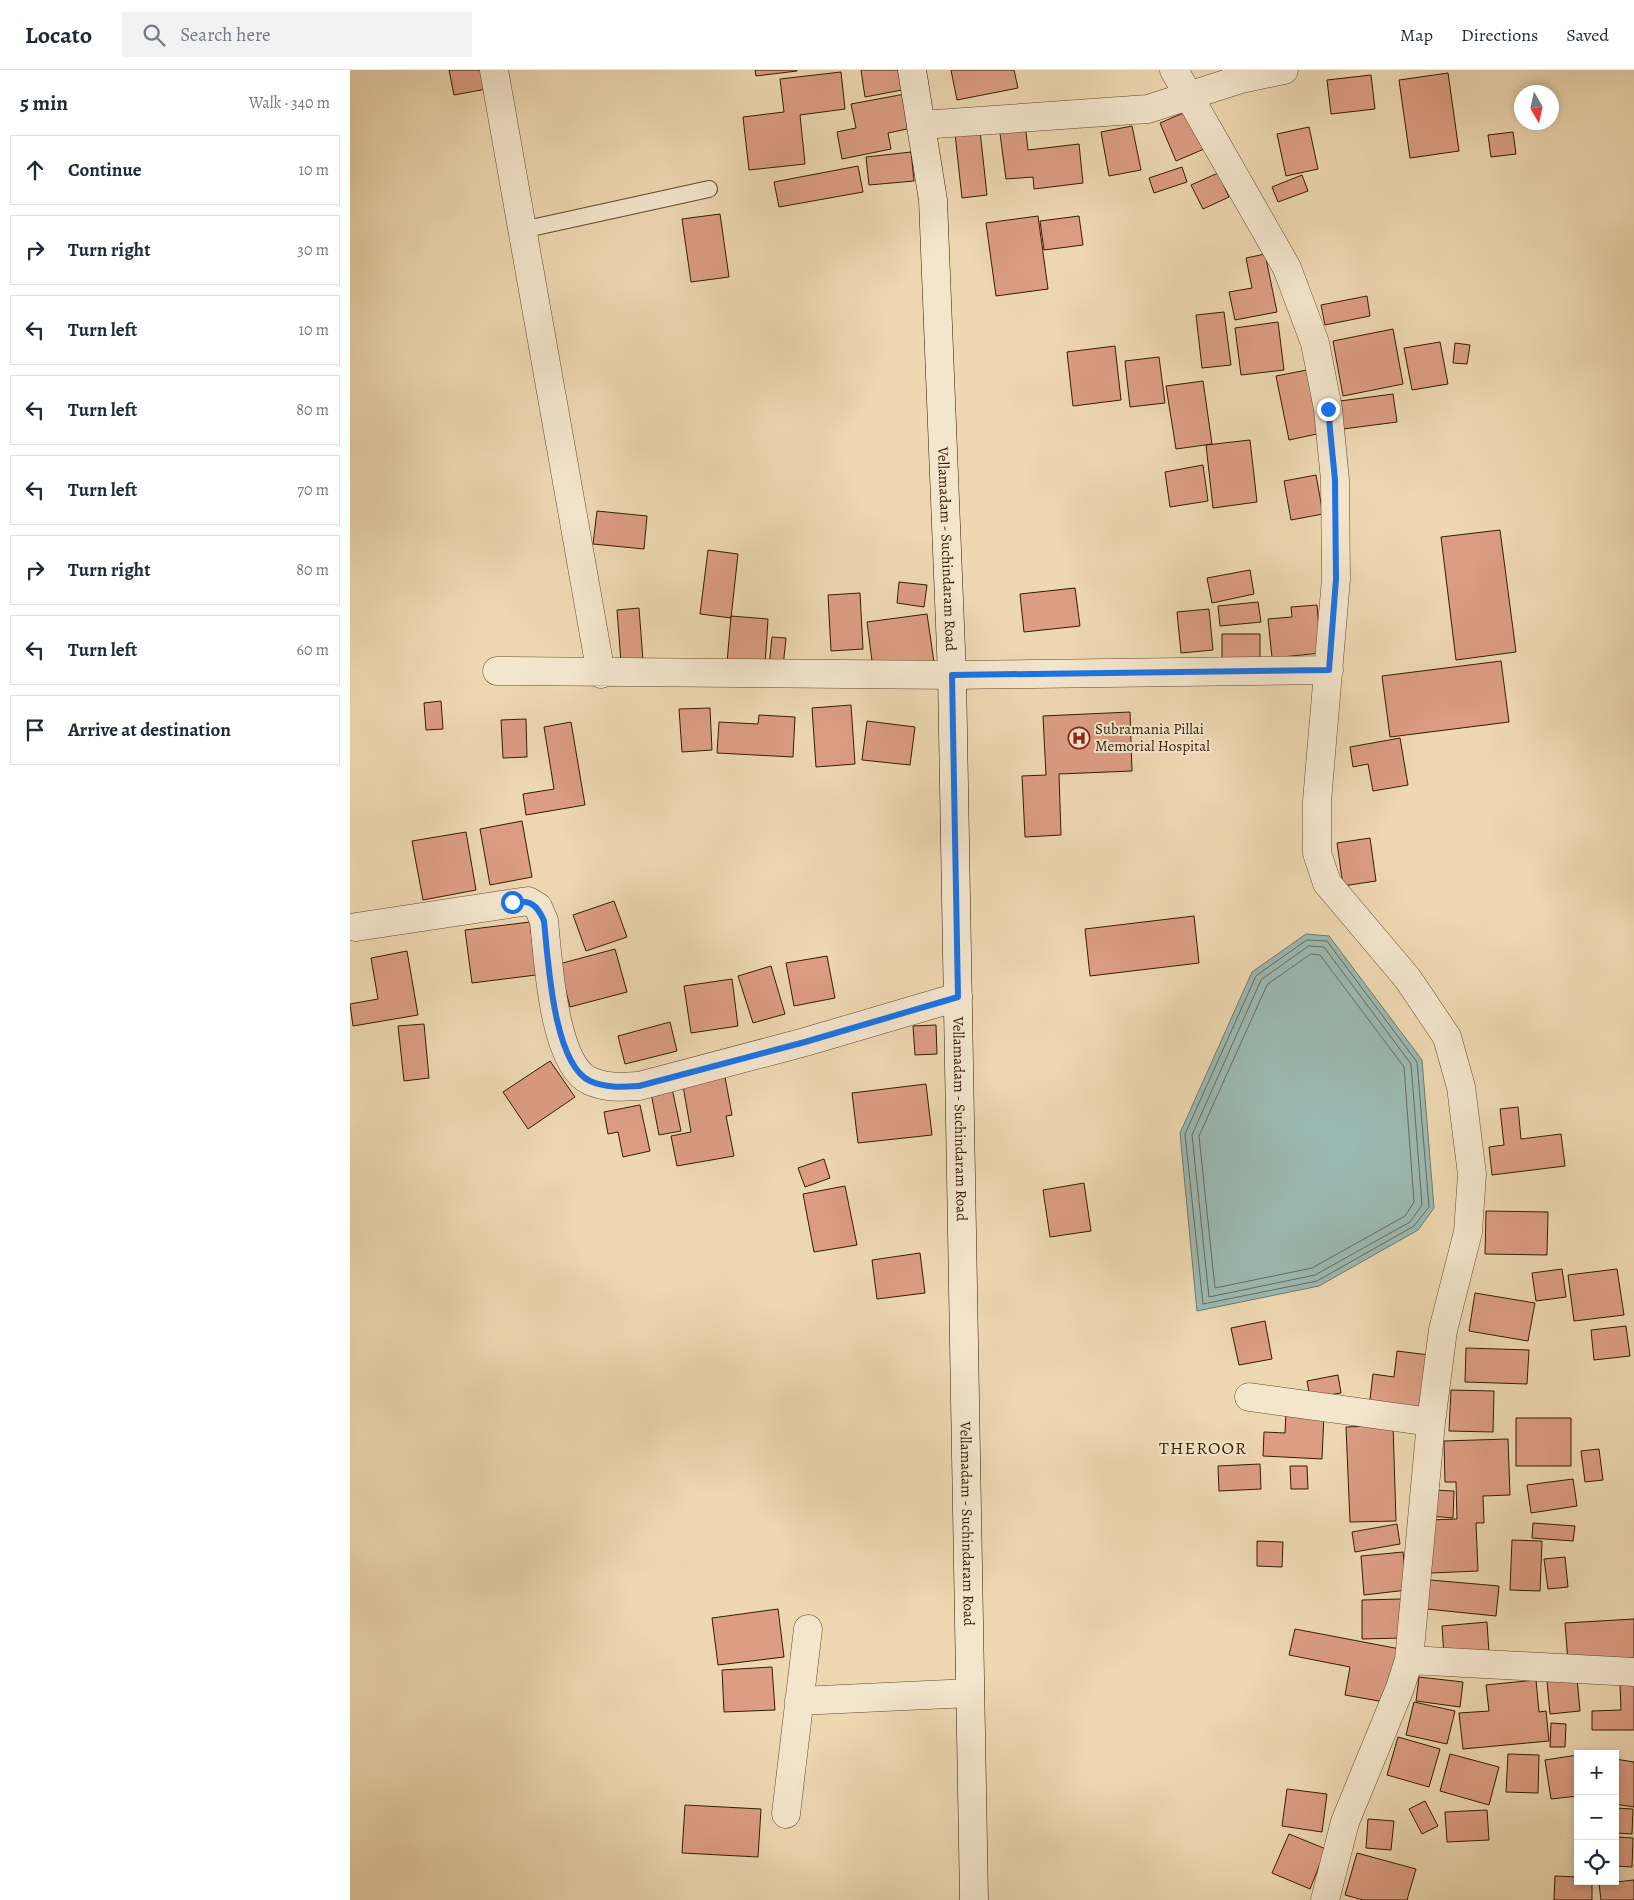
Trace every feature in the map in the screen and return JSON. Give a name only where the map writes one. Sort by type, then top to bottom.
[{"type":"street","points":[[494,70],[601,674]]},
{"type":"street","name":"Vellamadam - Suchindaram Road","points":[[912,70],[933,200],[952,675],[974,1900]]},
{"type":"street","points":[[1174,70],[1287,268],[1315,343],[1328,409],[1335,480],[1336,579],[1317,801],[1317,853],[1327,883],[1408,979],[1447,1037],[1461,1087],[1472,1174],[1468,1232],[1443,1330],[1431,1422],[1409,1660],[1400,1688],[1344,1822],[1325,1900]]},
{"type":"street","points":[[921,125],[1148,109],[1241,79],[1284,70]]},
{"type":"street","points":[[497,671],[601,674],[952,675],[1329,670]]},
{"type":"street","points":[[356,927],[528,901],[538,907],[544,921],[562,1042],[572,1063],[588,1080],[611,1088],[639,1086],[805,1042],[958,997]]},
{"type":"street","points":[[1249,1397],[1431,1422]]},
{"type":"street","points":[[786,1814],[808,1629]]},
{"type":"street","points":[[1409,1660],[1634,1672]]},
{"type":"street","points":[[799,1701],[970,1693]]},
{"type":"lane","points":[[522,230],[709,189]]},
{"type":"water","points":[[1306,934],[1329,936],[1422,1060],[1434,1208],[1418,1230],[1319,1286],[1197,1311],[1180,1133],[1252,972]]},
{"type":"building","points":[[449,70],[488,70],[492,88],[454,95]]},
{"type":"building","points":[[755,70],[797,70],[797,71],[756,76]]},
{"type":"building","points":[[861,70],[899,70],[902,90],[865,97]]},
{"type":"building","points":[[951,70],[1014,70],[1018,88],[957,100]]},
{"type":"building","points":[[841,72],[845,109],[800,115],[805,164],[749,170],[743,117],[784,112],[780,79]]},
{"type":"building","points":[[1448,73],[1459,151],[1410,158],[1399,80]]},
{"type":"building","points":[[1371,75],[1375,109],[1331,114],[1327,80]]},
{"type":"building","points":[[905,94],[912,128],[888,133],[891,149],[842,159],[837,132],[856,128],[851,104]]},
{"type":"building","points":[[1188,111],[1204,149],[1176,161],[1160,123]]},
{"type":"building","points":[[1025,123],[1028,150],[1079,144],[1083,183],[1034,189],[1033,177],[1006,179],[999,126]]},
{"type":"building","points":[[1132,126],[1141,170],[1109,176],[1101,132]]},
{"type":"building","points":[[1309,127],[1318,169],[1286,176],[1277,134]]},
{"type":"building","points":[[980,131],[987,195],[962,198],[955,134]]},
{"type":"building","points":[[1513,132],[1516,154],[1491,157],[1488,135]]},
{"type":"building","points":[[911,152],[914,181],[869,185],[866,157]]},
{"type":"building","points":[[858,166],[863,192],[779,207],[774,182]]},
{"type":"building","points":[[1182,167],[1187,182],[1154,193],[1149,178]]},
{"type":"building","points":[[1218,173],[1229,197],[1203,209],[1191,185]]},
{"type":"building","points":[[1302,175],[1308,191],[1278,202],[1272,187]]},
{"type":"building","points":[[720,214],[729,277],[691,282],[682,219]]},
{"type":"building","points":[[1038,216],[1048,289],[996,296],[986,223]]},
{"type":"building","points":[[1079,216],[1083,245],[1044,250],[1040,221]]},
{"type":"building","points":[[1265,254],[1277,312],[1235,320],[1229,292],[1252,288],[1246,258]]},
{"type":"building","points":[[1367,296],[1370,316],[1325,325],[1321,305]]},
{"type":"building","points":[[1224,312],[1231,365],[1202,368],[1196,315]]},
{"type":"building","points":[[1278,322],[1284,370],[1241,375],[1235,328]]},
{"type":"building","points":[[1393,329],[1403,384],[1343,396],[1333,341]]},
{"type":"building","points":[[1440,342],[1448,384],[1412,390],[1404,348]]},
{"type":"building","points":[[1455,343],[1470,345],[1467,364],[1453,363]]},
{"type":"building","points":[[1115,346],[1121,400],[1073,406],[1067,352]]},
{"type":"building","points":[[1159,357],[1165,403],[1130,407],[1125,361]]},
{"type":"building","points":[[1312,369],[1326,432],[1289,440],[1276,376]]},
{"type":"building","points":[[1203,381],[1212,444],[1176,449],[1166,386]]},
{"type":"building","points":[[1393,394],[1397,422],[1343,429],[1340,401]]},
{"type":"building","points":[[1250,440],[1257,502],[1213,508],[1206,445]]},
{"type":"building","points":[[1203,465],[1208,501],[1170,507],[1165,472]]},
{"type":"building","points":[[1316,475],[1323,514],[1291,520],[1284,481]]},
{"type":"building","points":[[597,511],[647,516],[644,549],[593,544]]},
{"type":"building","points":[[1500,530],[1516,652],[1456,660],[1441,537]]},
{"type":"building","points":[[708,550],[738,554],[731,618],[700,614]]},
{"type":"building","points":[[1250,570],[1254,594],[1212,603],[1207,578]]},
{"type":"building","points":[[899,582],[927,585],[924,607],[897,603]]},
{"type":"building","points":[[1075,588],[1080,626],[1024,632],[1020,594]]},
{"type":"building","points":[[860,593],[863,649],[831,651],[828,595]]},
{"type":"building","points":[[1258,602],[1261,622],[1220,626],[1218,606]]},
{"type":"building","points":[[1317,605],[1321,653],[1272,658],[1268,619],[1292,617],[1291,607]]},
{"type":"building","points":[[639,608],[643,660],[621,662],[617,610]]},
{"type":"building","points":[[1209,609],[1213,650],[1181,653],[1177,612]]},
{"type":"building","points":[[927,614],[934,662],[873,669],[867,622]]},
{"type":"building","points":[[731,616],[768,619],[765,666],[727,663]]},
{"type":"building","points":[[1222,634],[1260,634],[1260,660],[1222,660]]},
{"type":"building","points":[[772,637],[786,638],[783,667],[769,666]]},
{"type":"building","points":[[1501,661],[1509,722],[1390,737],[1382,676]]},
{"type":"building","points":[[441,701],[443,729],[426,730],[424,703]]},
{"type":"building","points":[[851,705],[855,764],[816,767],[812,708]]},
{"type":"building","points":[[710,708],[712,750],[682,752],[679,709]]},
{"type":"building","points":[[1130,712],[1132,771],[1059,774],[1061,835],[1025,837],[1022,776],[1046,775],[1043,716]]},
{"type":"building","points":[[759,715],[795,717],[793,757],[717,753],[719,722],[758,724]]},
{"type":"building","points":[[526,719],[527,757],[503,758],[501,720]]},
{"type":"building","points":[[867,721],[915,727],[910,765],[862,760]]},
{"type":"building","points":[[571,722],[585,805],[526,815],[523,794],[554,789],[544,727]]},
{"type":"building","points":[[1400,738],[1408,785],[1373,791],[1368,764],[1353,767],[1350,747]]},
{"type":"building","points":[[522,821],[532,877],[490,885],[480,829]]},
{"type":"building","points":[[466,832],[476,890],[423,900],[412,841]]},
{"type":"building","points":[[1370,838],[1376,881],[1343,886],[1337,843]]},
{"type":"building","points":[[614,901],[627,937],[586,951],[573,915]]},
{"type":"building","points":[[1194,916],[1199,963],[1090,976],[1085,929]]},
{"type":"building","points":[[530,922],[536,975],[472,983],[465,930]]},
{"type":"building","points":[[615,949],[627,992],[570,1007],[559,964]]},
{"type":"building","points":[[407,951],[418,1015],[353,1026],[350,1004],[378,999],[371,958]]},
{"type":"building","points":[[827,956],[835,998],[794,1006],[786,963]]},
{"type":"building","points":[[771,966],[785,1014],[753,1023],[738,976]]},
{"type":"building","points":[[732,979],[738,1026],[691,1033],[684,986]]},
{"type":"building","points":[[670,1022],[677,1051],[625,1064],[618,1036]]},
{"type":"building","points":[[424,1024],[429,1078],[404,1081],[398,1026]]},
{"type":"building","points":[[936,1025],[937,1054],[915,1055],[913,1026]]},
{"type":"building","points":[[550,1061],[575,1097],[528,1129],[503,1092]]},
{"type":"building","points":[[724,1072],[732,1115],[726,1116],[734,1156],[677,1166],[671,1136],[691,1132],[682,1080]]},
{"type":"building","points":[[926,1084],[932,1135],[858,1143],[852,1093]]},
{"type":"building","points":[[672,1088],[681,1131],[659,1135],[651,1093]]},
{"type":"building","points":[[640,1105],[650,1151],[623,1157],[618,1132],[608,1134],[604,1112]]},
{"type":"building","points":[[1518,1107],[1521,1139],[1561,1134],[1565,1166],[1492,1175],[1489,1147],[1504,1145],[1500,1109]]},
{"type":"building","points":[[824,1159],[830,1178],[805,1187],[798,1168]]},
{"type":"building","points":[[1084,1183],[1091,1231],[1050,1237],[1043,1190]]},
{"type":"building","points":[[845,1186],[857,1245],[814,1252],[803,1194]]},
{"type":"building","points":[[1486,1211],[1548,1212],[1547,1255],[1485,1254]]},
{"type":"building","points":[[920,1253],[925,1293],[877,1299],[872,1260]]},
{"type":"building","points":[[1562,1269],[1566,1297],[1536,1301],[1532,1273]]},
{"type":"building","points":[[1617,1269],[1624,1315],[1574,1321],[1568,1275]]},
{"type":"building","points":[[1475,1293],[1535,1303],[1528,1341],[1469,1331]]},
{"type":"building","points":[[1265,1321],[1272,1359],[1239,1365],[1231,1328]]},
{"type":"building","points":[[1626,1326],[1630,1356],[1594,1360],[1591,1330]]},
{"type":"building","points":[[1466,1348],[1529,1350],[1527,1384],[1465,1382]]},
{"type":"building","points":[[1397,1351],[1429,1355],[1423,1413],[1369,1407],[1373,1374],[1394,1377]]},
{"type":"building","points":[[1338,1375],[1341,1393],[1310,1398],[1307,1381]]},
{"type":"building","points":[[1451,1390],[1494,1391],[1493,1432],[1449,1431]]},
{"type":"building","points":[[1286,1412],[1324,1414],[1322,1459],[1263,1456],[1264,1432],[1285,1433]]},
{"type":"building","points":[[1516,1418],[1571,1418],[1571,1466],[1516,1466]]},
{"type":"building","points":[[1393,1425],[1396,1521],[1350,1522],[1346,1427]]},
{"type":"building","points":[[1508,1439],[1510,1495],[1483,1496],[1484,1523],[1476,1523],[1478,1571],[1431,1573],[1429,1520],[1457,1519],[1456,1482],[1445,1482],[1444,1441]]},
{"type":"building","points":[[1599,1449],[1603,1480],[1585,1482],[1581,1451]]},
{"type":"building","points":[[1260,1464],[1261,1489],[1219,1491],[1218,1466]]},
{"type":"building","points":[[1290,1466],[1307,1466],[1308,1489],[1291,1489]]},
{"type":"building","points":[[1573,1479],[1577,1506],[1531,1513],[1527,1485]]},
{"type":"building","points":[[1432,1490],[1454,1491],[1453,1518],[1430,1516]]},
{"type":"building","points":[[1533,1523],[1575,1526],[1573,1541],[1532,1538]]},
{"type":"building","points":[[1397,1524],[1400,1544],[1355,1552],[1352,1532]]},
{"type":"building","points":[[1512,1540],[1542,1541],[1540,1591],[1510,1590]]},
{"type":"building","points":[[1257,1541],[1283,1542],[1282,1567],[1257,1566]]},
{"type":"building","points":[[1403,1552],[1407,1590],[1364,1595],[1361,1556]]},
{"type":"building","points":[[1565,1557],[1568,1587],[1548,1589],[1544,1559]]},
{"type":"building","points":[[1430,1580],[1499,1586],[1496,1616],[1427,1609]]},
{"type":"building","points":[[1401,1599],[1402,1638],[1362,1639],[1362,1600]]},
{"type":"building","points":[[778,1609],[784,1657],[718,1665],[712,1618]]},
{"type":"building","points":[[1634,1619],[1634,1658],[1568,1662],[1565,1623]]},
{"type":"building","points":[[1487,1622],[1489,1653],[1444,1657],[1442,1626]]},
{"type":"building","points":[[1295,1629],[1400,1649],[1390,1703],[1345,1695],[1350,1667],[1289,1655]]},
{"type":"building","points":[[772,1667],[775,1710],[724,1712],[722,1670]]},
{"type":"building","points":[[1419,1677],[1463,1682],[1460,1707],[1416,1701]]},
{"type":"building","points":[[1577,1678],[1580,1711],[1550,1714],[1547,1681]]},
{"type":"building","points":[[1536,1680],[1539,1712],[1546,1711],[1549,1741],[1463,1749],[1459,1713],[1489,1711],[1486,1685]]},
{"type":"building","points":[[1620,1684],[1634,1684],[1634,1730],[1592,1730],[1592,1711],[1621,1710]]},
{"type":"building","points":[[1414,1702],[1455,1711],[1447,1744],[1406,1735]]},
{"type":"building","points":[[1551,1723],[1566,1724],[1565,1747],[1550,1747]]},
{"type":"building","points":[[1398,1737],[1440,1749],[1429,1787],[1387,1775]]},
{"type":"building","points":[[1450,1754],[1499,1767],[1489,1805],[1440,1791]]},
{"type":"building","points":[[1508,1754],[1539,1755],[1538,1793],[1506,1792]]},
{"type":"building","points":[[1574,1756],[1574,1796],[1551,1799],[1545,1760]]},
{"type":"building","points":[[1619,1760],[1634,1762],[1634,1807],[1619,1805]]},
{"type":"building","points":[[1287,1789],[1327,1794],[1322,1832],[1282,1826]]},
{"type":"building","points":[[1425,1801],[1438,1826],[1422,1834],[1409,1809]]},
{"type":"building","points":[[685,1805],[761,1809],[758,1857],[682,1853]]},
{"type":"building","points":[[1619,1808],[1633,1809],[1632,1834],[1619,1833]]},
{"type":"building","points":[[1487,1810],[1489,1840],[1447,1842],[1445,1812]]},
{"type":"building","points":[[1368,1819],[1394,1821],[1391,1850],[1366,1848]]},
{"type":"building","points":[[1289,1834],[1326,1849],[1310,1889],[1272,1873]]},
{"type":"building","points":[[1619,1837],[1633,1838],[1632,1867],[1619,1866]]},
{"type":"building","points":[[1357,1853],[1416,1869],[1407,1900],[1363,1900],[1345,1895]]},
{"type":"building","points":[[1555,1876],[1574,1877],[1574,1885],[1592,1885],[1592,1900],[1554,1900]]},
{"type":"building","points":[[1634,1880],[1634,1900],[1601,1900],[1599,1885],[1619,1885],[1619,1882]]},
{"type":"place","name":"Subramania Pillai Memorial Hospital","points":[[1079,738]]},
{"type":"district","name":"THEROOR","points":[[1203,1448]]},
{"type":"route","points":[[512,902],[528,901],[538,907],[544,921],[557,1024],[562,1042],[572,1063],[588,1080],[611,1088],[639,1086],[805,1042],[958,997],[952,675],[1329,670],[1336,579],[1335,480],[1328,409]]}]
